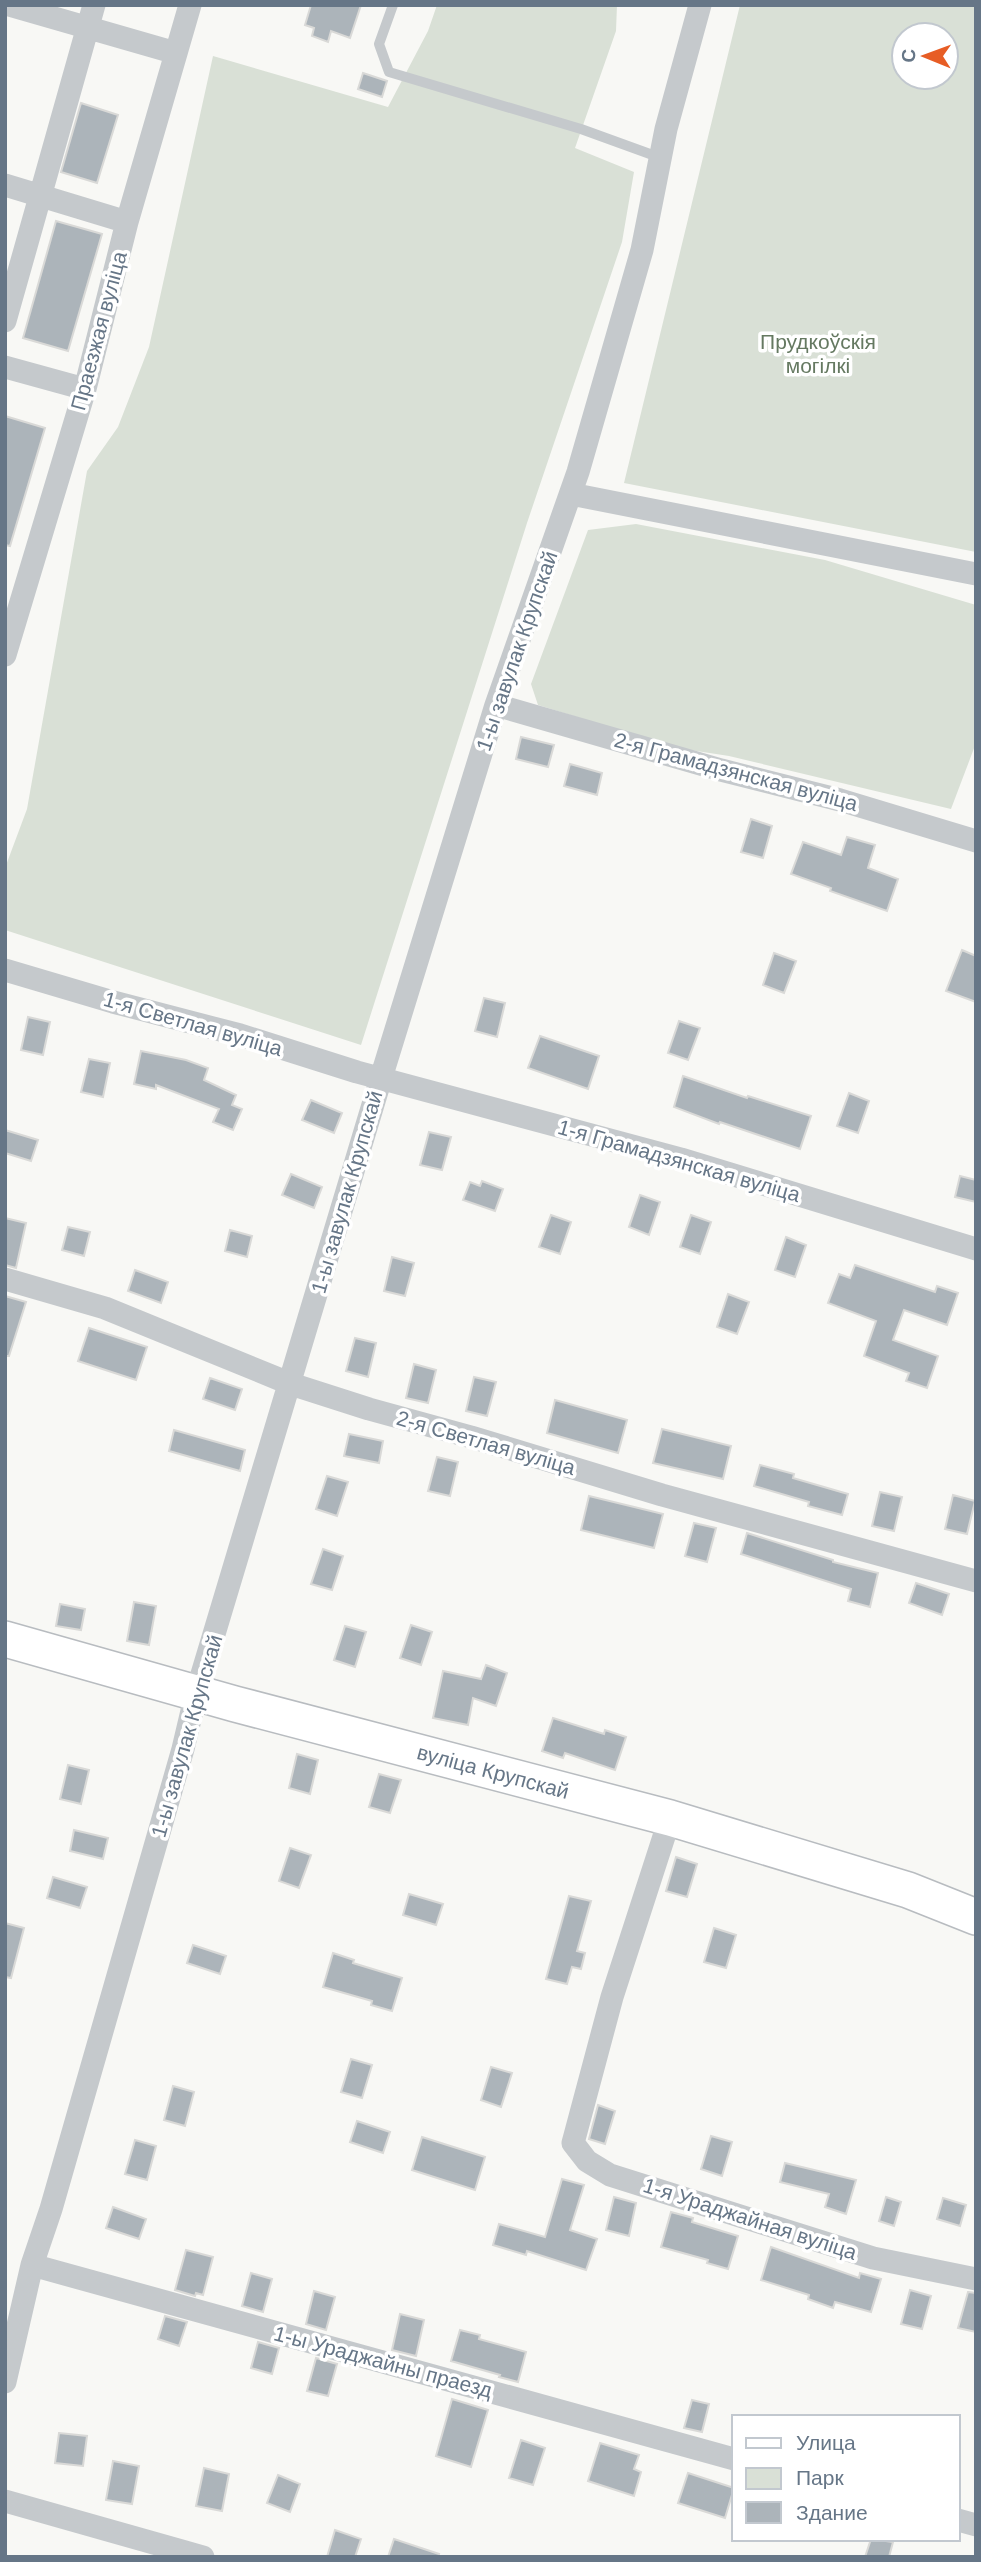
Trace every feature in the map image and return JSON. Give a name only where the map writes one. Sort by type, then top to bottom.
[{"type":"main road","name":"вуліца Крупскай","points":[[5,1639],[196,1694],[670,1818],[908,1890],[976,1917]]},
{"type":"street","points":[[9,5],[176,53]]},
{"type":"street","points":[[5,321],[94,5]]},
{"type":"street","name":"Праезжая вуліца","points":[[5,655],[15,585],[85,389],[127,222],[190,5]]},
{"type":"street","name":"1-ы завулак Крупскай","points":[[5,2382],[32,2265],[51,2209],[179,1763],[196,1694],[496,705],[571,494],[642,250],[666,129],[700,5]]},
{"type":"street","points":[[5,185],[127,222]]},
{"type":"street","points":[[5,367],[85,389]]},
{"type":"street","points":[[571,494],[976,574]]},
{"type":"street","name":"2-я Грамадзянская вуліца","points":[[496,705],[721,770],[840,800],[976,841]]},
{"type":"street","name":"1-я Светлая вуліца","points":[[5,970],[240,1035],[381,1079]]},
{"type":"street","name":"1-я Грамадзянская вуліца","points":[[381,1079],[681,1159],[976,1249]]},
{"type":"street","name":"2-я Светлая вуліца","points":[[5,1279],[105,1308],[291,1384],[369,1409],[662,1495],[976,1580]]},
{"type":"street","name":"1-я Ураджайная вуліца","points":[[670,1818],[612,1997],[573,2143],[587,2161],[610,2175],[873,2258],[976,2279]]},
{"type":"street","name":"1-ы Ураджайны праезд","points":[[32,2265],[732,2458]]},
{"type":"street","points":[[5,2501],[203,2557]]},
{"type":"lane","points":[[393,5],[379,44],[389,72],[581,129],[661,158]]},
{"type":"green space","points":[[437,5],[617,5],[616,31],[575,148],[634,172],[622,242],[527,523],[361,1045],[5,930],[5,868],[27,809],[87,471],[118,427],[149,347],[213,56],[388,107],[428,31]]},
{"type":"green space","name":"Прудкоўскія могілкі","points":[[740,5],[976,5],[976,552],[624,483]]},
{"type":"green space","points":[[636,524],[825,560],[976,605],[976,743],[951,809],[729,756],[677,748],[538,705],[531,684],[588,530]]},
{"type":"building","points":[[311,5],[361,5],[350,38],[331,31],[328,42],[312,36],[314,28],[305,25]]},
{"type":"building","points":[[363,73],[387,81],[382,97],[358,89]]},
{"type":"building","points":[[81,103],[118,115],[97,183],[61,172]]},
{"type":"building","points":[[56,221],[102,234],[68,351],[23,338]]},
{"type":"building","points":[[5,416],[45,428],[10,546],[5,545]]},
{"type":"building","points":[[521,737],[554,745],[548,767],[516,759]]},
{"type":"building","points":[[570,764],[602,773],[597,795],[564,786]]},
{"type":"building","points":[[751,819],[772,826],[763,858],[741,852]]},
{"type":"building","points":[[847,837],[875,845],[868,868],[898,879],[887,911],[791,874],[803,842],[841,855]]},
{"type":"building","points":[[962,950],[976,956],[976,1002],[946,991]]},
{"type":"building","points":[[774,953],[796,961],[784,993],[763,985]]},
{"type":"building","points":[[484,998],[505,1003],[497,1037],[475,1031]]},
{"type":"building","points":[[28,1017],[50,1022],[43,1055],[21,1050]]},
{"type":"building","points":[[679,1021],[700,1028],[688,1060],[668,1053]]},
{"type":"building","points":[[540,1036],[599,1056],[588,1089],[528,1068]]},
{"type":"building","points":[[141,1051],[186,1060],[208,1068],[204,1080],[236,1095],[232,1105],[242,1109],[233,1130],[213,1122],[219,1109],[156,1085],[156,1089],[134,1084]]},
{"type":"building","points":[[89,1059],[110,1063],[103,1097],[81,1092]]},
{"type":"building","points":[[683,1076],[811,1116],[800,1149],[674,1107]]},
{"type":"building","points":[[849,1093],[869,1101],[858,1133],[837,1126]]},
{"type":"building","points":[[311,1100],[342,1113],[334,1133],[302,1120]]},
{"type":"building","points":[[5,1130],[38,1140],[31,1161],[5,1153]]},
{"type":"building","points":[[429,1132],[451,1137],[442,1170],[420,1165]]},
{"type":"building","points":[[291,1174],[322,1187],[314,1208],[282,1195]]},
{"type":"building","points":[[960,1176],[976,1180],[976,1202],[955,1197]]},
{"type":"building","points":[[482,1181],[503,1189],[495,1211],[463,1200],[470,1182],[480,1186]]},
{"type":"building","points":[[640,1195],[660,1202],[649,1235],[629,1227]]},
{"type":"building","points":[[551,1215],[571,1222],[560,1254],[539,1247]]},
{"type":"building","points":[[691,1215],[711,1222],[700,1254],[680,1247]]},
{"type":"building","points":[[5,1218],[26,1223],[16,1268],[5,1265]]},
{"type":"building","points":[[68,1227],[90,1232],[84,1256],[62,1250]]},
{"type":"building","points":[[230,1230],[252,1236],[247,1257],[225,1251]]},
{"type":"building","points":[[786,1237],[806,1245],[795,1277],[775,1270]]},
{"type":"building","points":[[392,1257],[414,1263],[405,1296],[384,1291]]},
{"type":"building","points":[[855,1265],[935,1292],[937,1286],[958,1293],[947,1325],[904,1310],[893,1340],[938,1356],[927,1388],[906,1381],[909,1373],[864,1356],[876,1321],[828,1303],[839,1274],[850,1278]]},
{"type":"building","points":[[135,1270],[168,1282],[161,1303],[128,1291]]},
{"type":"building","points":[[728,1294],[749,1302],[737,1334],[717,1327]]},
{"type":"building","points":[[5,1296],[26,1302],[9,1356],[5,1356]]},
{"type":"building","points":[[89,1328],[147,1347],[136,1380],[78,1361]]},
{"type":"building","points":[[355,1338],[376,1343],[368,1377],[346,1371]]},
{"type":"building","points":[[414,1364],[436,1370],[428,1403],[406,1398]]},
{"type":"building","points":[[474,1377],[496,1382],[487,1416],[466,1411]]},
{"type":"building","points":[[210,1378],[242,1389],[235,1410],[203,1399]]},
{"type":"building","points":[[555,1400],[627,1420],[618,1453],[547,1433]]},
{"type":"building","points":[[662,1429],[731,1446],[723,1479],[653,1463]]},
{"type":"building","points":[[174,1430],[245,1450],[240,1471],[169,1451]]},
{"type":"building","points":[[349,1434],[383,1441],[379,1463],[344,1456]]},
{"type":"building","points":[[437,1457],[458,1462],[450,1496],[428,1491]]},
{"type":"building","points":[[760,1465],[848,1494],[842,1515],[754,1486]]},
{"type":"building","points":[[327,1476],[348,1482],[337,1516],[316,1509]]},
{"type":"building","points":[[880,1492],[902,1497],[894,1531],[872,1526]]},
{"type":"building","points":[[953,1495],[975,1501],[967,1534],[945,1529]]},
{"type":"building","points":[[589,1496],[663,1514],[654,1548],[581,1530]]},
{"type":"building","points":[[694,1523],[716,1528],[707,1562],[685,1556]]},
{"type":"building","points":[[747,1533],[833,1562],[878,1573],[870,1607],[848,1601],[851,1589],[741,1554]]},
{"type":"building","points":[[323,1549],[343,1556],[332,1590],[311,1584]]},
{"type":"building","points":[[916,1583],[949,1594],[942,1615],[909,1603]]},
{"type":"building","points":[[134,1602],[156,1606],[149,1645],[127,1641]]},
{"type":"building","points":[[60,1604],[85,1609],[81,1630],[56,1626]]},
{"type":"building","points":[[411,1625],[432,1632],[421,1665],[400,1658]]},
{"type":"building","points":[[345,1626],[366,1632],[355,1667],[334,1660]]},
{"type":"building","points":[[486,1665],[507,1673],[496,1706],[473,1698],[468,1725],[433,1718],[443,1671],[481,1679]]},
{"type":"building","points":[[553,1718],[604,1734],[605,1730],[626,1737],[615,1770],[565,1753],[563,1758],[542,1751]]},
{"type":"building","points":[[297,1754],[318,1760],[310,1794],[289,1788]]},
{"type":"building","points":[[68,1765],[89,1770],[81,1804],[60,1799]]},
{"type":"building","points":[[379,1774],[401,1780],[390,1813],[369,1807]]},
{"type":"building","points":[[74,1830],[108,1838],[103,1859],[70,1851]]},
{"type":"building","points":[[290,1848],[311,1855],[299,1888],[279,1881]]},
{"type":"building","points":[[676,1857],[697,1864],[687,1897],[666,1891]]},
{"type":"building","points":[[53,1877],[87,1887],[80,1908],[47,1898]]},
{"type":"building","points":[[409,1894],[443,1904],[436,1925],[403,1915]]},
{"type":"building","points":[[569,1896],[591,1901],[577,1951],[585,1953],[581,1969],[572,1967],[567,1984],[546,1979]]},
{"type":"building","points":[[5,1923],[24,1928],[11,1978],[5,1977]]},
{"type":"building","points":[[714,1928],[736,1935],[726,1968],[704,1962]]},
{"type":"building","points":[[193,1945],[226,1956],[220,1974],[187,1963]]},
{"type":"building","points":[[333,1953],[354,1960],[353,1963],[402,1978],[392,2011],[371,2005],[372,2001],[323,1987]]},
{"type":"building","points":[[351,2059],[372,2065],[362,2098],[341,2092]]},
{"type":"building","points":[[491,2067],[512,2073],[501,2107],[481,2100]]},
{"type":"building","points":[[173,2086],[194,2092],[185,2126],[164,2120]]},
{"type":"building","points":[[598,2105],[615,2111],[605,2144],[589,2139]]},
{"type":"building","points":[[357,2121],[390,2132],[383,2153],[350,2142]]},
{"type":"building","points":[[711,2136],[732,2142],[722,2176],[701,2169]]},
{"type":"building","points":[[422,2137],[485,2157],[475,2190],[412,2170]]},
{"type":"building","points":[[135,2140],[156,2146],[147,2180],[125,2174]]},
{"type":"building","points":[[785,2163],[856,2180],[846,2214],[825,2207],[829,2194],[780,2182]]},
{"type":"building","points":[[562,2179],[584,2185],[570,2230],[597,2239],[586,2270],[527,2251],[526,2255],[493,2245],[499,2224],[545,2237]]},
{"type":"building","points":[[614,2197],[636,2203],[629,2236],[606,2230]]},
{"type":"building","points":[[886,2197],[901,2202],[894,2226],[879,2221]]},
{"type":"building","points":[[943,2198],[966,2205],[960,2226],[937,2219]]},
{"type":"building","points":[[113,2207],[146,2219],[139,2239],[106,2228]]},
{"type":"building","points":[[671,2212],[693,2218],[692,2222],[738,2236],[728,2269],[707,2263],[708,2260],[661,2247]]},
{"type":"building","points":[[771,2247],[859,2278],[860,2273],[881,2279],[871,2312],[835,2302],[833,2308],[808,2299],[809,2295],[761,2280]]},
{"type":"building","points":[[186,2250],[213,2257],[203,2295],[196,2293],[195,2296],[175,2290]]},
{"type":"building","points":[[251,2273],[272,2279],[263,2312],[242,2306]]},
{"type":"building","points":[[910,2290],[931,2296],[922,2329],[901,2324]]},
{"type":"building","points":[[314,2291],[335,2297],[326,2330],[306,2324]]},
{"type":"building","points":[[968,2292],[976,2293],[976,2332],[958,2328]]},
{"type":"building","points":[[400,2314],[424,2320],[416,2356],[392,2350]]},
{"type":"building","points":[[165,2316],[187,2322],[179,2346],[158,2339]]},
{"type":"building","points":[[460,2330],[480,2335],[479,2339],[526,2352],[518,2382],[451,2361]]},
{"type":"building","points":[[258,2342],[279,2348],[272,2374],[251,2368]]},
{"type":"building","points":[[316,2358],[337,2364],[328,2396],[307,2391]]},
{"type":"building","points":[[452,2399],[488,2410],[471,2467],[436,2456]]},
{"type":"building","points":[[692,2400],[709,2404],[702,2432],[684,2428]]},
{"type":"building","points":[[59,2433],[87,2436],[83,2466],[55,2463]]},
{"type":"building","points":[[521,2440],[545,2448],[533,2485],[509,2478]]},
{"type":"building","points":[[600,2443],[639,2455],[634,2469],[641,2472],[634,2496],[588,2481]]},
{"type":"building","points":[[113,2461],[139,2466],[132,2504],[106,2500]]},
{"type":"building","points":[[204,2468],[229,2474],[222,2511],[196,2506]]},
{"type":"building","points":[[688,2473],[732,2487],[725,2518],[678,2503]]},
{"type":"building","points":[[278,2475],[300,2484],[290,2512],[267,2503]]},
{"type":"building","points":[[335,2530],[361,2539],[355,2557],[327,2557]]},
{"type":"building","points":[[394,2539],[439,2554],[438,2557],[388,2557]]},
{"type":"building","points":[[870,2541],[893,2542],[889,2557],[865,2557]]}]
